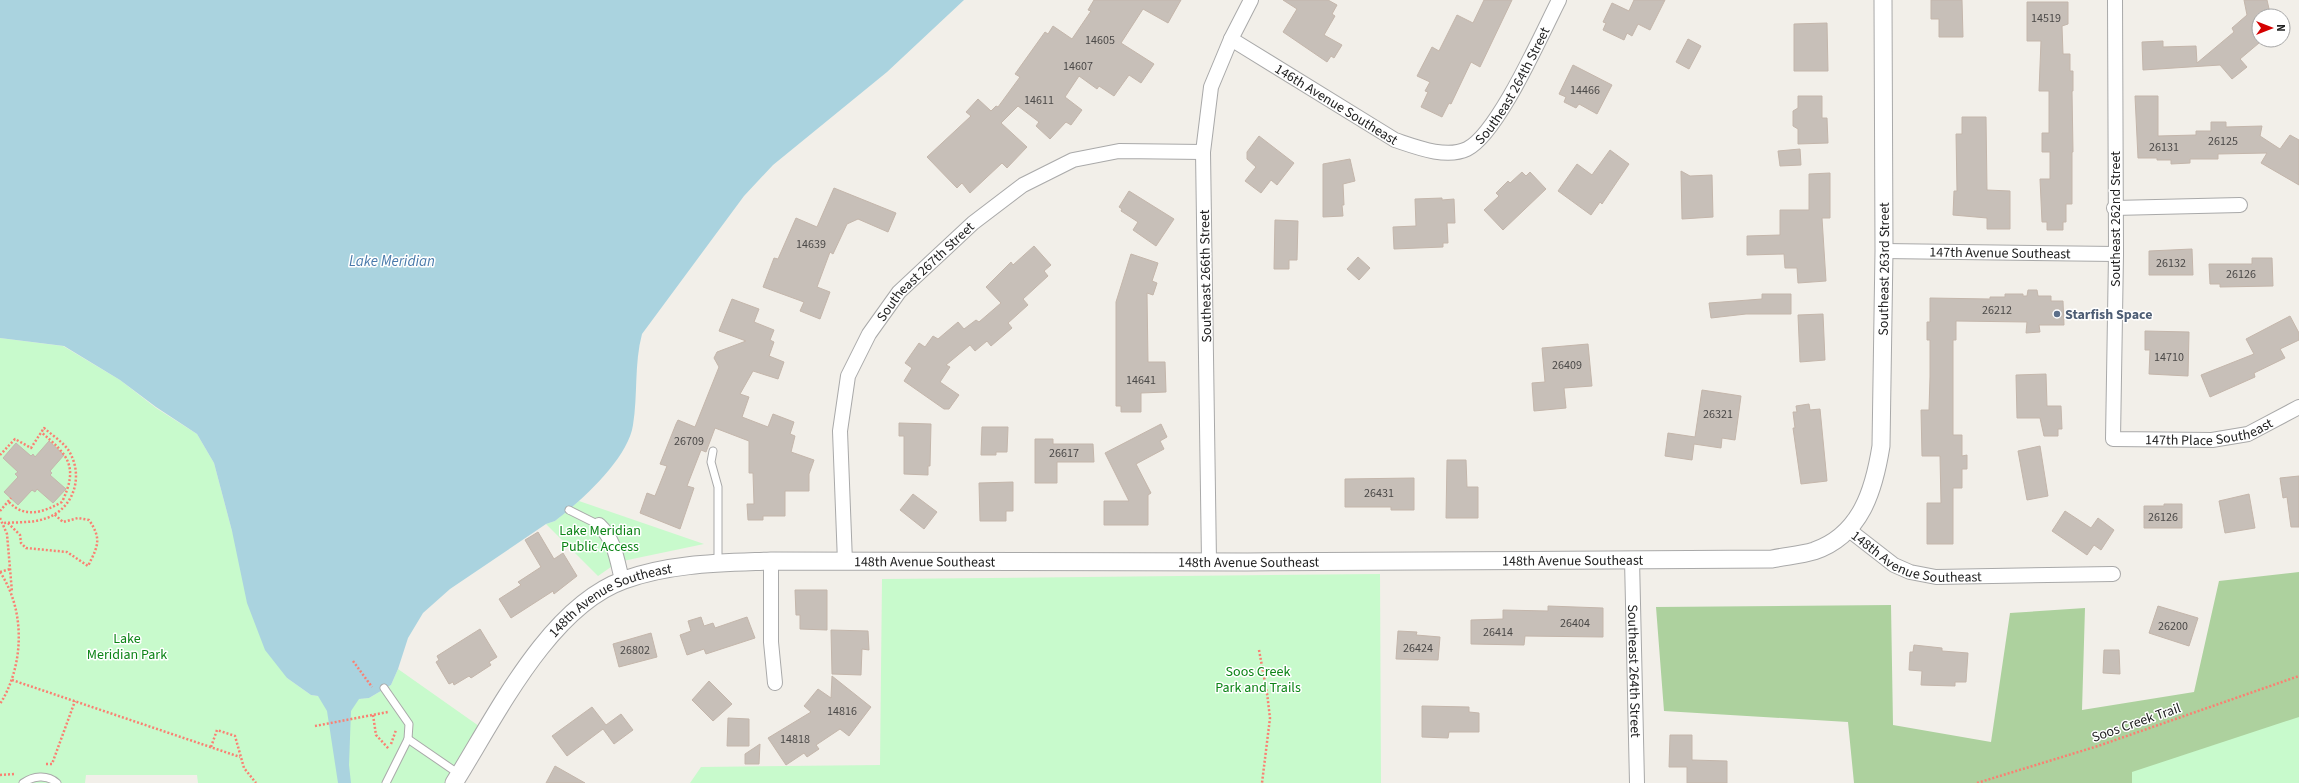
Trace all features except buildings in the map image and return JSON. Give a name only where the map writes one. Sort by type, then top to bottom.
[{"type":"street","name":"Southeast 266th Street","points":[[1209,561],[1203,152],[1211,87],[1231,39],[1252,0]]},
{"type":"street","name":"Southeast 264th Street","points":[[1449,152],[1467,149],[1485,134],[1509,98],[1558,0]]},
{"type":"street","name":"Southeast 263rd Street","points":[[1849,530],[1860,517],[1867,500],[1876,475],[1881,446],[1884,251],[1883,0]]},
{"type":"street","name":"Southeast 262nd Street","points":[[2113,439],[2116,254],[2114,208],[2115,0]]},
{"type":"street","name":"146th Avenue Southeast","points":[[1231,39],[1395,140],[1425,150],[1449,152]]},
{"type":"street","name":"Southeast 267th Street","points":[[845,562],[840,431],[848,376],[869,334],[899,292],[973,223],[1016,190],[1073,160],[1119,151],[1203,152]]},
{"type":"street","points":[[2114,208],[2240,204]]},
{"type":"street","name":"147th Avenue Southeast","points":[[1884,251],[2116,254]]},
{"type":"street","name":"147th Place Southeast","points":[[2113,439],[2212,440],[2248,434],[2299,407]]},
{"type":"street","points":[[599,525],[607,532],[613,542],[622,580]]},
{"type":"street","name":"148th Avenue Southeast","points":[[457,779],[539,650],[572,612],[600,591],[622,580],[666,568],[771,561],[1209,561],[1772,558],[1814,551],[1849,530],[1894,566],[1910,572],[1936,577],[2113,574]]},
{"type":"street","name":"Southeast 264th Street","points":[[1632,558],[1637,783]]},
{"type":"street","points":[[771,561],[771,642],[775,683]]},
{"type":"lane","points":[[713,451],[711,462],[718,487],[716,515],[718,564]]},
{"type":"lane","points":[[569,510],[599,525]]},
{"type":"lane","points":[[384,688],[409,724],[408,739],[386,783]]},
{"type":"lane","name":"148th Avenue Southeast","points":[[408,739],[457,779]]},
{"type":"lane","points":[[23,783],[36,777],[46,777],[57,783]]},
{"type":"path","points":[[0,455],[15,439],[31,448],[44,428],[63,444],[72,458],[75,468],[74,492],[68,504],[54,514],[37,520],[4,523]]},
{"type":"path","points":[[9,502],[22,511],[36,513],[48,510],[62,502],[69,488],[70,468],[66,455],[41,432]]},
{"type":"path","points":[[0,511],[12,498]]},
{"type":"path","points":[[48,510],[50,516]]},
{"type":"path","points":[[8,523],[20,535],[21,543],[26,548],[66,552],[88,566],[98,544],[98,538],[91,523],[82,518],[63,522],[54,514]]},
{"type":"path","points":[[0,518],[4,523],[12,594],[17,618],[18,642],[16,667],[12,680],[0,704]]},
{"type":"path","points":[[10,569],[0,572],[12,594]]},
{"type":"path","points":[[1259,650],[1270,718],[1262,783]]},
{"type":"path","points":[[353,661],[375,691]]},
{"type":"path","name":"Soos Creek Trail","points":[[1977,783],[2098,746],[2299,676]]},
{"type":"path","points":[[12,680],[240,757]]},
{"type":"path","points":[[43,764],[52,764],[75,701]]},
{"type":"path","points":[[386,707],[393,716]]},
{"type":"path","points":[[315,726],[390,712]]},
{"type":"path","points":[[372,715],[376,735],[389,749]]},
{"type":"path","points":[[386,756],[396,724]]},
{"type":"path","points":[[211,747],[217,730],[234,736],[244,768],[256,783]]},
{"type":"path","points":[[0,775],[13,775],[19,771]]},
{"type":"green space","name":"Lake Meridian Park","points":[[0,338],[63,346],[120,380],[156,408],[197,434],[214,463],[232,531],[287,678],[311,695],[343,700],[369,698],[391,685],[398,669],[486,731],[454,783],[198,783],[197,775],[86,775],[85,783],[0,783]]},
{"type":"green space","name":"Lake Meridian Public Access","points":[[579,501],[704,544],[618,562],[598,576],[546,524],[555,521]]},
{"type":"green space","points":[[2299,572],[2299,783],[1854,783],[1848,722],[1664,711],[1656,607],[1891,605],[1893,725],[1991,742],[2010,613],[2085,608],[2082,710],[2194,692],[2219,581]]},
{"type":"green space","name":"Soos Creek Park and Trails","points":[[1380,574],[1381,783],[690,783],[701,767],[880,765],[882,579]]},
{"type":"green space","points":[[2299,717],[2299,783],[2132,783],[2132,772]]},
{"type":"water","name":"Lake Meridian","points":[[0,0],[964,0],[887,72],[773,165],[744,196],[642,334],[638,357],[633,425],[629,438],[622,452],[602,478],[566,513],[555,521],[546,524],[450,589],[423,613],[408,638],[391,685],[369,698],[359,699],[351,711],[349,765],[351,783],[338,783],[327,711],[318,696],[311,695],[287,678],[265,650],[247,603],[232,531],[214,463],[197,434],[156,407],[120,380],[64,346],[0,338]]},
{"type":"place","name":"Starfish Space","points":[[2057,314]]}]
